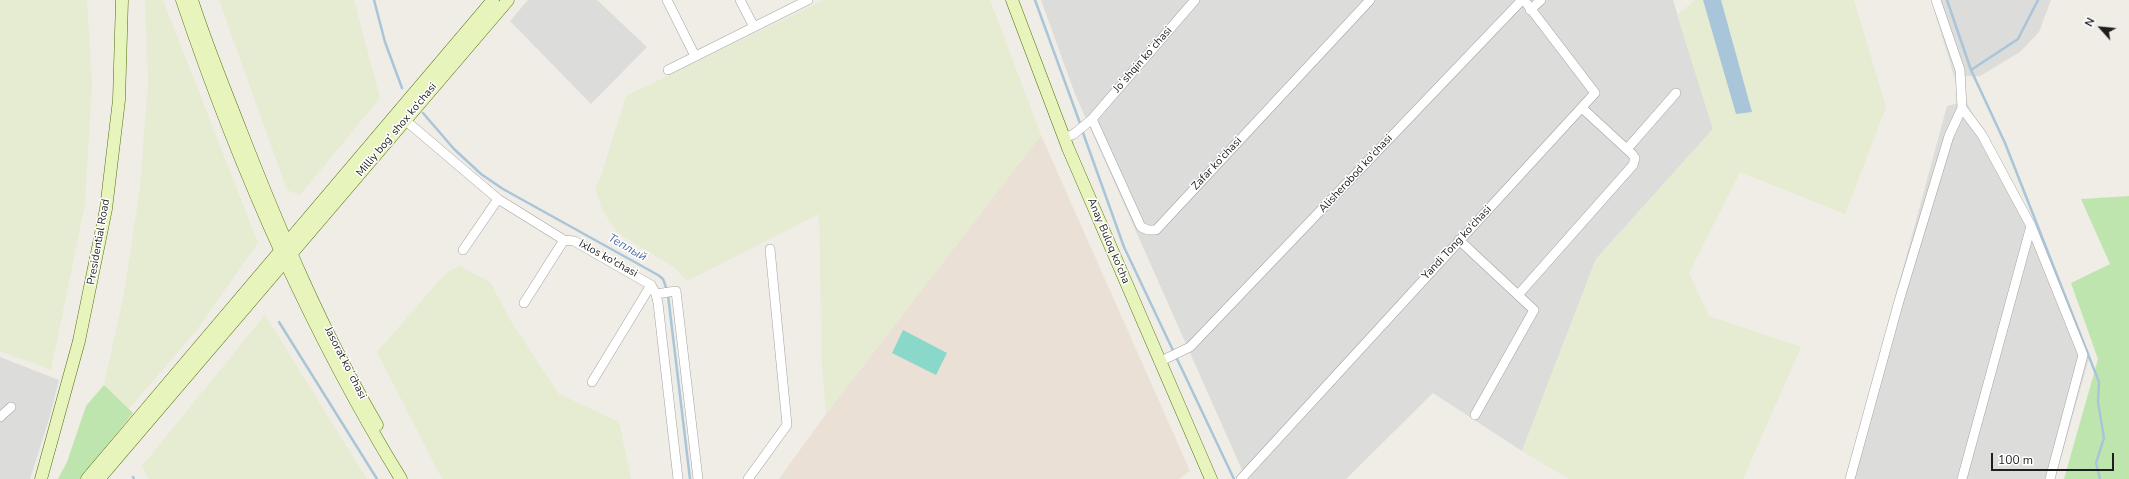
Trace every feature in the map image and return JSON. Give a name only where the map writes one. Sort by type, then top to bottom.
[{"type":"main road","name":"Presidential Road","points":[[41,479],[78,342],[106,209],[119,100],[122,0]]},
{"type":"main road","points":[[182,0],[224,115],[287,252]]},
{"type":"main road","points":[[192,0],[201,28],[287,252]]},
{"type":"main road","name":"Milliy bog‘ shox ko‘chasi","points":[[287,252],[493,0]]},
{"type":"main road","name":"Milliy bog‘ shox ko‘chasi","points":[[287,252],[405,120],[508,0]]},
{"type":"main road","name":"Anay Buloq ko'cha","points":[[1012,0],[1163,360],[1211,479]]},
{"type":"main road","points":[[87,479],[287,252]]},
{"type":"main road","points":[[98,479],[287,252]]},
{"type":"main road","name":"Jasorat koʻchasi","points":[[287,252],[340,375],[401,479]]},
{"type":"main road","name":"Jasorat koʻchasi","points":[[287,252],[375,420],[410,479]]},
{"type":"street","points":[[667,0],[695,56]]},
{"type":"street","points":[[740,0],[754,27]]},
{"type":"street","points":[[668,70],[808,0]]},
{"type":"street","name":"Joʼshqin koʼchasi","points":[[1069,136],[1092,120],[1195,0]]},
{"type":"street","name":"Zafar ko'chasi","points":[[1092,120],[1141,227],[1148,230],[1156,230],[1370,0]]},
{"type":"street","name":"Yandi Tong ko'chasi","points":[[1241,479],[1595,93],[1523,0]]},
{"type":"street","name":"Alisherobod ko'chasi","points":[[1163,360],[1190,347],[1523,0]]},
{"type":"street","points":[[1530,10],[1541,0]]},
{"type":"street","points":[[1850,479],[1944,151],[1962,108],[1960,70],[1936,0]]},
{"type":"street","points":[[1627,149],[1676,94]]},
{"type":"street","points":[[1518,295],[1633,165],[1635,158],[1627,149],[1582,108]]},
{"type":"street","points":[[1962,108],[1982,135],[2031,226],[2083,355],[2050,479]]},
{"type":"street","name":"Ixlos ko'chasi","points":[[405,120],[498,199],[564,240],[574,241],[652,284]]},
{"type":"street","points":[[463,250],[498,199]]},
{"type":"street","points":[[1962,479],[2031,226]]},
{"type":"street","points":[[524,303],[564,240]]},
{"type":"street","points":[[1459,240],[1534,310],[1475,414]]},
{"type":"street","points":[[748,479],[787,425],[770,249]]},
{"type":"street","points":[[652,284],[656,294],[678,479]]},
{"type":"street","points":[[592,382],[652,284]]},
{"type":"street","points":[[656,294],[676,291],[698,479]]},
{"type":"street","points":[[0,417],[11,407]]},
{"type":"shaded area","points":[[528,0],[597,0],[647,47],[591,104],[510,21]]},
{"type":"shaded area","points":[[1041,0],[1673,0],[1713,129],[1596,259],[1522,451],[1433,393],[1346,479],[1246,479],[1075,94]]},
{"type":"shaded area","points":[[1703,0],[1721,0],[1752,112],[1736,114]]},
{"type":"shaded area","points":[[1931,0],[2051,0],[2039,32],[2020,52],[1980,76],[1954,76]]},
{"type":"shaded area","points":[[1966,101],[2031,222],[2090,355],[2055,479],[1846,479],[1947,106]]},
{"type":"shaded area","points":[[1041,135],[1190,471],[1179,479],[779,479],[826,414]]},
{"type":"shaded area","points":[[903,330],[947,353],[936,375],[892,353]]},
{"type":"shaded area","points":[[0,357],[59,380],[50,416],[30,479],[0,479]]},
{"type":"green space","points":[[0,0],[87,0],[92,83],[85,204],[51,370],[0,351]]},
{"type":"green space","points":[[145,0],[163,0],[258,243],[196,331],[129,409],[104,385],[124,293],[140,188],[148,83]]},
{"type":"green space","points":[[219,0],[354,0],[380,98],[300,195],[287,190]]},
{"type":"green space","points":[[824,0],[990,0],[1041,135],[826,414],[822,367],[819,214],[687,281],[675,268],[618,233],[602,210],[595,188],[600,179],[626,96]]},
{"type":"green space","points":[[1695,0],[1854,0],[1886,107],[1845,214],[1740,172],[1689,273],[1709,316],[1801,347],[1743,479],[1569,479],[1522,451],[1596,259],[1713,129],[1677,15]]},
{"type":"green space","points":[[2129,196],[2129,479],[2064,479],[2098,359],[2071,283],[2110,264],[2081,199]]},
{"type":"green space","points":[[459,266],[490,282],[512,323],[559,394],[619,422],[631,479],[442,479],[377,352],[446,273]]},
{"type":"green space","points":[[265,315],[367,479],[149,479],[142,466]]},
{"type":"green space","points":[[104,385],[133,413],[80,479],[58,479],[67,462],[86,406]]},
{"type":"waterway","name":"Теплый","points":[[374,0],[385,42],[402,88]]},
{"type":"waterway","points":[[1035,0],[1081,126]]},
{"type":"waterway","points":[[1947,0],[1971,70],[2005,143],[2099,382],[2098,402],[2104,438],[2096,463],[2100,479]]},
{"type":"waterway","points":[[1971,70],[2018,39],[2038,0]]},
{"type":"waterway","name":"Теплый","points":[[423,113],[454,149],[481,174],[503,189],[658,275],[663,279],[667,290]]},
{"type":"waterway","points":[[1082,130],[1124,247],[1234,479]]},
{"type":"waterway","name":"Теплый","points":[[668,295],[690,479]]},
{"type":"waterway","points":[[279,322],[377,479]]}]
